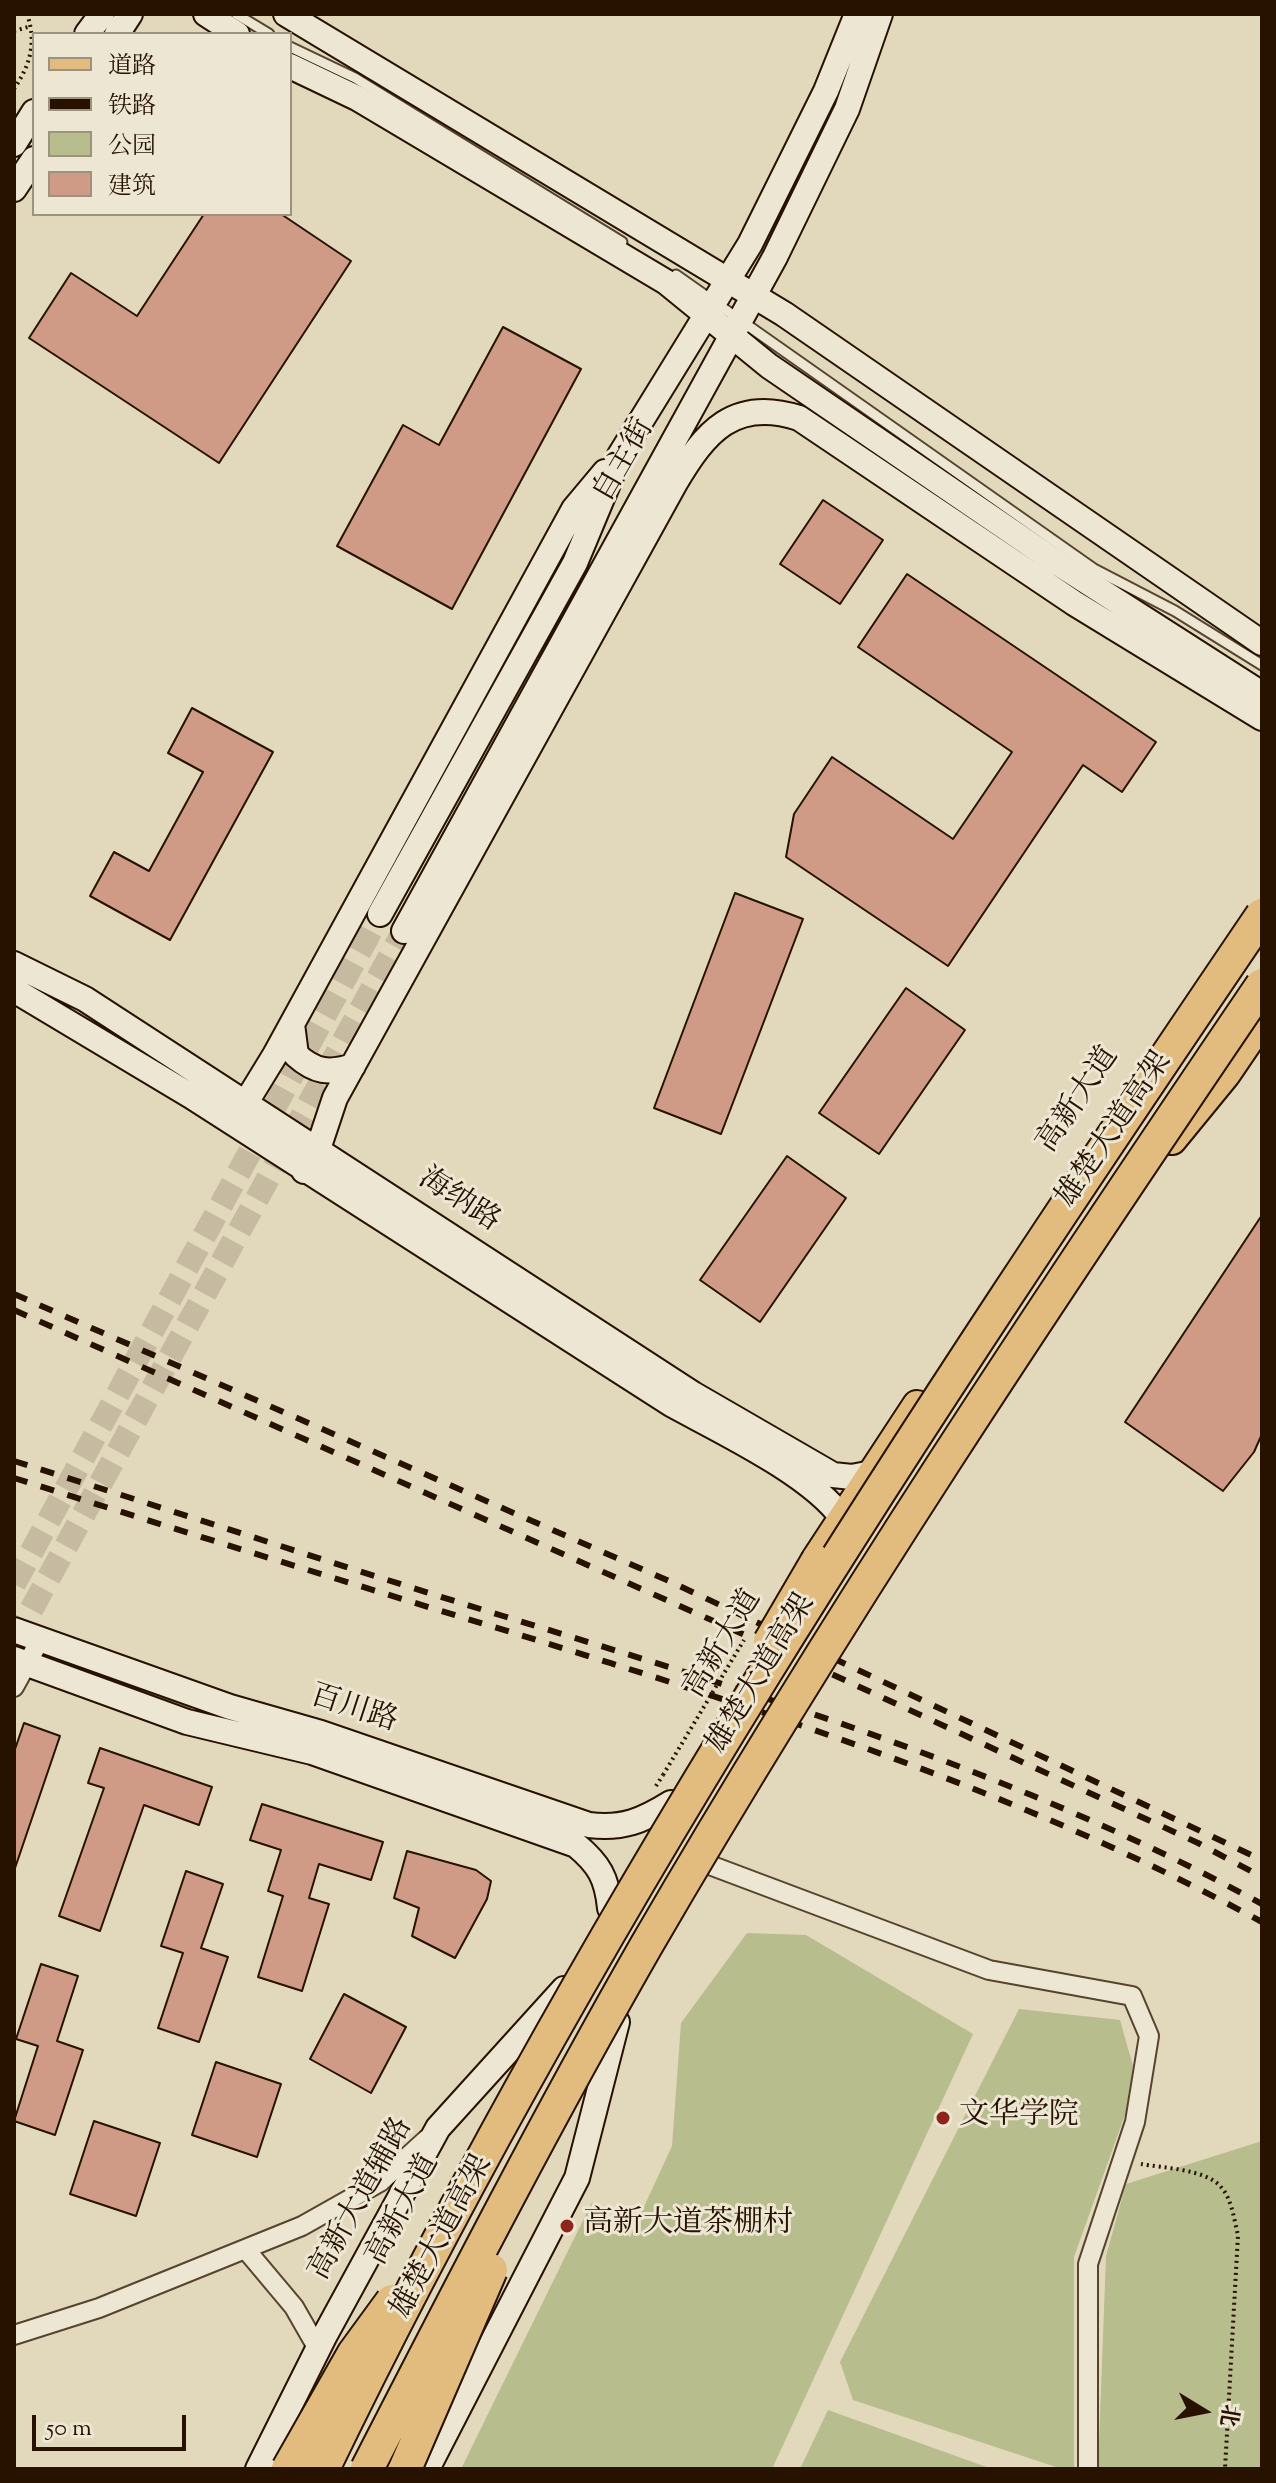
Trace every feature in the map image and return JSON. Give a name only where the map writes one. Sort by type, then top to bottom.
[{"type":"highway","name":"雄楚大道高架","points":[[323,2469],[453,2218],[609,1930],[831,1563],[1006,1292],[1262,915]]},
{"type":"highway","name":"雄楚大道高架","points":[[367,2469],[583,2063],[713,1833],[868,1580],[1038,1315],[1262,985]]},
{"type":"highway","points":[[405,2469],[583,2063]]},
{"type":"highway","points":[[288,2469],[354,2353],[453,2218]]},
{"type":"main road","points":[[88,32],[102,14]]},
{"type":"main road","points":[[118,32],[130,14]]},
{"type":"main road","points":[[206,14],[234,32]]},
{"type":"main road","points":[[286,14],[754,295],[1262,643]]},
{"type":"main road","name":"自主街","points":[[380,914],[575,563],[620,455],[750,244],[810,124],[857,14]]},
{"type":"main road","name":"自主街","points":[[404,931],[754,295],[847,109],[880,14]]},
{"type":"main road","points":[[292,67],[357,98],[709,308],[736,329],[769,366],[1059,564],[1262,694]]},
{"type":"main road","points":[[14,144],[32,115]]},
{"type":"main road","points":[[14,189],[32,162]]},
{"type":"main road","points":[[304,1171],[318,1149],[335,1098],[675,483],[698,443],[717,426],[762,411],[775,410],[799,418],[1074,603],[1262,718]]},
{"type":"main road","points":[[233,1124],[292,1024],[574,509],[620,455]]},
{"type":"main road","points":[[599,573],[675,483]]},
{"type":"main road","name":"高新大道","points":[[310,2469],[442,2213],[610,1908],[672,1788],[872,1473],[1262,894]]},
{"type":"main road","name":"海纳路","points":[[14,964],[85,999],[693,1394],[833,1475],[852,1477],[872,1473]]},
{"type":"main road","name":"海纳路","points":[[14,990],[233,1124],[671,1404],[754,1449],[832,1503],[843,1519]]},
{"type":"main road","points":[[380,2469],[467,2296],[707,1864],[874,1592],[1048,1319],[1156,1160],[1226,1074],[1262,1021]]},
{"type":"main road","points":[[292,1024],[296,1055],[307,1065],[335,1072],[353,1066]]},
{"type":"main road","points":[[1103,1128],[1137,1112],[1152,1113],[1160,1127],[1156,1160]]},
{"type":"main road","name":"百川路","points":[[14,1630],[230,1707],[321,1733],[589,1825],[613,1828],[637,1823],[672,1788]]},
{"type":"main road","name":"百川路","points":[[20,1661],[187,1722],[312,1752],[576,1845],[597,1863],[608,1881],[610,1908]]},
{"type":"main road","name":"高新大道辅路","points":[[258,2469],[318,2349],[438,2128],[564,1989]]},
{"type":"main road","points":[[427,2469],[577,2178],[617,2022]]},
{"type":"street","points":[[14,1687],[20,1661],[40,1640]]},
{"type":"street","points":[[707,1864],[989,1970],[1132,1996],[1149,2036],[1135,2122],[1088,2264],[1088,2469]]},
{"type":"street","points":[[14,2335],[99,2308],[247,2251],[302,2226],[380,2182],[438,2128]]},
{"type":"street","points":[[247,2251],[294,2307],[318,2349]]},
{"type":"lane","points":[[236,14],[266,32]]},
{"type":"lane","points":[[292,48],[355,78],[672,273],[709,308]]},
{"type":"lane","points":[[736,329],[1094,569],[1175,611],[1262,665]]},
{"type":"path","points":[[14,89],[29,64],[31,26],[27,14]]},
{"type":"path","points":[[14,31],[31,26]]},
{"type":"path","points":[[672,1788],[751,1629]]},
{"type":"path","points":[[1123,2160],[1220,2185],[1232,2210],[1238,2235],[1225,2469]]},
{"type":"green space","points":[[747,1933],[806,1935],[973,2034],[772,2469],[461,2469],[592,2202],[630,2237],[672,2146],[681,2023]]},
{"type":"green space","points":[[1019,2009],[1120,2020],[1133,2066],[1126,2112],[1074,2257],[1074,2469],[1062,2469],[853,2400],[840,2362]]},
{"type":"green space","points":[[1262,2141],[1262,2469],[1098,2469],[1106,2256],[1126,2184]]},
{"type":"green space","points":[[828,2410],[992,2469],[800,2469]]},
{"type":"building","points":[[203,216],[284,216],[351,261],[219,463],[29,338],[71,273],[137,316]]},
{"type":"building","points":[[503,327],[581,369],[452,609],[337,546],[403,425],[439,445]]},
{"type":"building","points":[[823,500],[883,540],[840,604],[780,564]]},
{"type":"building","points":[[907,574],[1156,742],[1122,792],[1083,765],[948,966],[786,857],[794,814],[832,757],[953,839],[1012,752],[858,647]]},
{"type":"building","points":[[192,708],[273,752],[170,940],[90,896],[114,852],[149,871],[203,772],[168,753]]},
{"type":"building","points":[[735,893],[803,919],[721,1134],[654,1108]]},
{"type":"building","points":[[906,988],[965,1030],[879,1154],[819,1113]]},
{"type":"building","points":[[787,1156],[846,1198],[760,1322],[700,1280]]},
{"type":"building","points":[[1262,1215],[1262,1434],[1254,1452],[1223,1491],[1125,1422]]},
{"type":"building","points":[[24,1723],[60,1736],[14,1871],[14,1752]]},
{"type":"building","points":[[100,1748],[212,1787],[199,1825],[144,1805],[100,1931],[59,1916],[104,1788],[88,1783]]},
{"type":"building","points":[[262,1804],[383,1842],[371,1880],[319,1864],[309,1898],[329,1904],[302,1991],[258,1977],[283,1896],[268,1891],[281,1850],[250,1840]]},
{"type":"building","points":[[407,1851],[476,1870],[491,1881],[487,1899],[455,1958],[412,1936],[419,1908],[394,1898]]},
{"type":"building","points":[[186,1871],[223,1884],[201,1948],[228,1957],[199,2042],[158,2028],[183,1953],[161,1946]]},
{"type":"building","points":[[41,1964],[78,1976],[57,2041],[83,2050],[55,2135],[14,2121],[38,2046],[16,2039]]},
{"type":"building","points":[[344,1994],[406,2027],[371,2093],[310,2059]]},
{"type":"building","points":[[216,2062],[281,2084],[257,2157],[192,2135]]},
{"type":"building","points":[[94,2121],[160,2143],[136,2216],[70,2194]]},
{"type":"tunnel","points":[[14,1584],[380,914]]},
{"type":"tunnel","points":[[14,1641],[404,931]]},
{"type":"railway","points":[[14,1294],[669,1581],[1262,1860]]},
{"type":"railway","points":[[14,1310],[799,1659],[1198,1843],[1262,1877]]},
{"type":"railway","points":[[14,1461],[697,1676],[890,1741],[1079,1815],[1262,1904]]},
{"type":"railway","points":[[14,1478],[803,1726],[990,1795],[1082,1834],[1262,1922]]},
{"type":"place","name":"文华学院","points":[[943,2118]]},
{"type":"place","name":"高新大道茶棚村","points":[[567,2226]]}]
